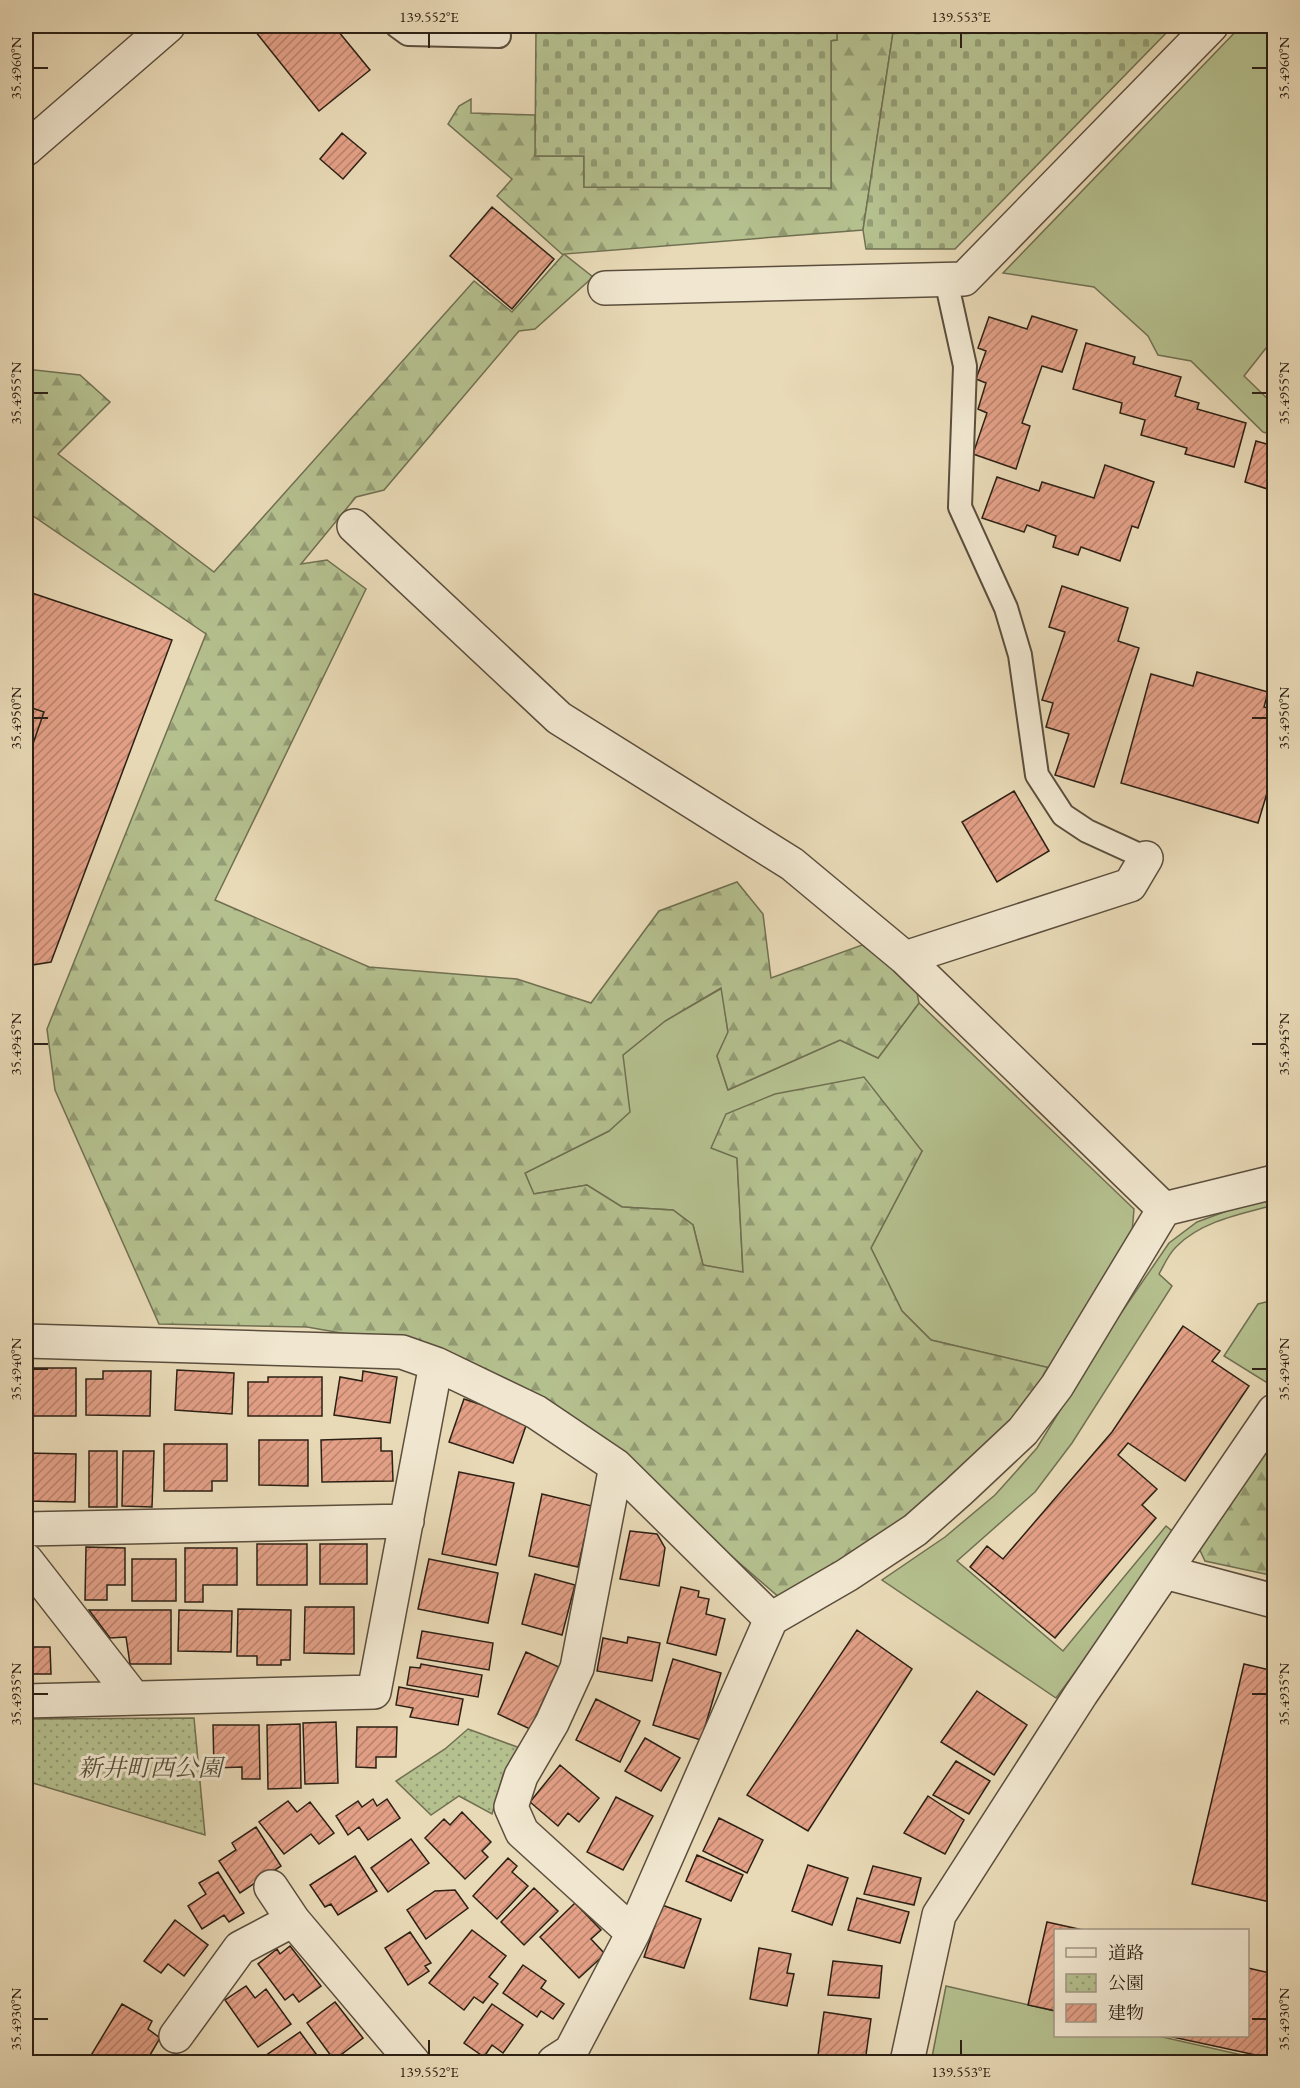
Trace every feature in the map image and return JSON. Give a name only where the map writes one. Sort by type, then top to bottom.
[{"type":"street","points":[[26,149],[168,26]]},
{"type":"street","points":[[605,288],[964,279],[1211,26]]},
{"type":"street","points":[[354,526],[559,718],[792,864],[905,958],[1164,1209]]},
{"type":"street","points":[[905,958],[1130,885],[1146,858]]},
{"type":"street","points":[[566,2059],[633,1933],[771,1619],[847,1575],[915,1530],[1023,1431],[1070,1366],[1164,1209],[1275,1182]]},
{"type":"street","points":[[26,1341],[402,1352],[436,1364],[536,1412],[616,1466],[771,1619]]},
{"type":"street","points":[[26,1701],[374,1692],[436,1364]]},
{"type":"street","points":[[907,2062],[939,1915],[1081,1694],[1275,1411]]},
{"type":"street","points":[[616,1466],[577,1668],[552,1723],[521,1776],[511,1807],[522,1832],[633,1933]]},
{"type":"street","points":[[26,1529],[407,1521]]},
{"type":"street","points":[[26,1560],[133,1697]]},
{"type":"street","points":[[1165,1572],[1275,1601]]},
{"type":"street","points":[[271,1887],[293,1920],[413,2062]]},
{"type":"street","points":[[176,2036],[240,1948],[293,1920]]},
{"type":"lane","points":[[397,26],[408,34],[499,36]]},
{"type":"lane","points":[[946,280],[965,366],[960,507],[1006,608],[1020,655],[1037,775],[1063,815],[1087,831],[1146,858]]},
{"type":"green space","points":[[536,26],[837,26],[837,40],[831,41],[831,188],[584,187],[584,156],[535,156]]},
{"type":"green space","points":[[837,26],[894,26],[863,230],[564,254],[593,277],[535,329],[519,331],[384,490],[356,497],[301,564],[327,560],[366,589],[215,900],[369,967],[517,979],[591,1003],[659,911],[737,882],[763,914],[771,978],[862,945],[915,982],[919,1003],[878,1058],[840,1040],[728,1090],[717,1056],[728,1032],[721,988],[665,1021],[623,1055],[630,1112],[609,1131],[525,1173],[534,1194],[587,1185],[622,1207],[673,1210],[693,1225],[703,1265],[743,1272],[737,1158],[711,1148],[726,1114],[775,1094],[864,1077],[922,1151],[871,1248],[902,1311],[931,1340],[1050,1368],[1000,1435],[877,1545],[780,1598],[642,1479],[410,1345],[307,1327],[159,1324],[55,1090],[47,1029],[206,634],[26,511],[26,369],[80,375],[110,402],[58,454],[214,572],[474,281],[512,312],[563,255],[497,196],[512,179],[448,124],[459,106],[471,99],[471,113],[535,115],[536,156],[584,156],[584,187],[831,188],[831,40],[837,40]]},
{"type":"green space","points":[[894,26],[1173,26],[955,249],[866,249],[863,230]]},
{"type":"green space","points":[[1241,26],[1274,26],[1274,338],[1244,376],[1274,405],[1274,435],[1263,432],[1191,361],[1158,355],[1148,336],[1094,287],[1003,273]]},
{"type":"green space","points":[[722,988],[728,1033],[717,1056],[728,1090],[840,1040],[878,1058],[919,1003],[1134,1209],[1132,1233],[1050,1368],[931,1340],[902,1311],[871,1248],[922,1151],[737,1157],[743,1273],[703,1265],[693,1225],[673,1210],[622,1207],[587,1185],[533,1194],[525,1173],[609,1131],[623,1055],[665,1021]]},
{"type":"green space","points":[[1274,1196],[1274,1205],[1210,1224],[1187,1237],[1174,1249],[1159,1274],[1172,1286],[1072,1443],[1035,1492],[957,1561],[1063,1651],[1166,1526],[1177,1535],[1056,1698],[882,1580],[945,1537],[995,1495],[1037,1448],[1108,1332],[1169,1243],[1197,1222]]},
{"type":"green space","points":[[1274,1300],[1274,1375],[1269,1384],[1224,1356],[1258,1304]]},
{"type":"green space","points":[[1274,1433],[1274,1576],[1205,1561],[1198,1546]]},
{"type":"green space","name":"新井町西公園","points":[[194,1718],[205,1835],[26,1781],[26,1719]]},
{"type":"green space","points":[[468,1729],[520,1748],[503,1775],[492,1814],[459,1796],[431,1815],[396,1781],[445,1749]]},
{"type":"green space","points":[[946,1986],[1054,2011],[1054,2037],[1162,2037],[1273,2062],[931,2062]]},
{"type":"building","points":[[251,26],[334,26],[370,70],[319,111]]},
{"type":"building","points":[[342,133],[366,153],[343,179],[320,159]]},
{"type":"building","points":[[492,207],[554,259],[512,309],[450,256]]},
{"type":"building","points":[[1032,316],[1077,330],[1062,372],[1042,366],[1022,423],[1030,426],[1016,469],[973,454],[987,413],[978,409],[986,383],[976,379],[986,351],[978,348],[989,317],[1027,329]]},
{"type":"building","points":[[1086,343],[1135,357],[1133,364],[1181,377],[1175,396],[1199,403],[1197,409],[1246,423],[1234,467],[1185,454],[1187,448],[1141,435],[1145,420],[1120,413],[1122,403],[1073,389]]},
{"type":"building","points":[[1256,441],[1274,446],[1274,491],[1245,482]]},
{"type":"building","points":[[1105,465],[1154,482],[1138,528],[1132,526],[1120,561],[1081,547],[1078,555],[1053,547],[1056,536],[1027,525],[1024,532],[982,518],[997,477],[1039,491],[1042,482],[1094,498]]},
{"type":"building","points":[[1062,586],[1128,608],[1118,641],[1139,648],[1094,787],[1055,775],[1069,734],[1046,727],[1053,703],[1042,700],[1065,632],[1049,627]]},
{"type":"building","points":[[26,591],[172,640],[51,962],[26,966],[26,764],[44,712],[26,706]]},
{"type":"building","points":[[26,591],[172,640],[51,962],[26,966]]},
{"type":"building","points":[[1197,672],[1268,692],[1264,707],[1274,710],[1274,770],[1258,823],[1121,783],[1151,674],[1193,686]]},
{"type":"building","points":[[1014,791],[1049,851],[997,882],[962,822]]},
{"type":"building","points":[[1183,1326],[1220,1351],[1212,1361],[1249,1386],[1185,1481],[1128,1443],[1118,1455],[1157,1489],[1142,1505],[1156,1518],[1055,1638],[970,1567],[987,1546],[1003,1559],[1112,1432]]},
{"type":"building","points":[[26,1368],[76,1368],[76,1416],[26,1416]]},
{"type":"building","points":[[177,1370],[234,1373],[232,1414],[175,1410]]},
{"type":"building","points":[[103,1371],[151,1371],[150,1416],[86,1415],[86,1379],[103,1379]]},
{"type":"building","points":[[363,1371],[397,1377],[390,1423],[334,1415],[340,1377],[362,1381]]},
{"type":"building","points":[[268,1377],[322,1377],[322,1416],[248,1416],[248,1382],[268,1382]]},
{"type":"building","points":[[464,1399],[528,1420],[513,1463],[449,1442]]},
{"type":"building","points":[[381,1438],[381,1451],[392,1451],[393,1481],[322,1482],[321,1440]]},
{"type":"building","points":[[259,1440],[308,1440],[308,1486],[259,1485]]},
{"type":"building","points":[[164,1444],[227,1444],[227,1481],[212,1481],[212,1491],[164,1491]]},
{"type":"building","points":[[89,1451],[117,1451],[117,1507],[89,1507]]},
{"type":"building","points":[[123,1451],[154,1451],[152,1507],[122,1506]]},
{"type":"building","points":[[26,1453],[76,1454],[75,1502],[26,1501]]},
{"type":"building","points":[[459,1472],[514,1483],[496,1565],[442,1554]]},
{"type":"building","points":[[542,1494],[592,1506],[578,1567],[529,1556]]},
{"type":"building","points":[[630,1531],[657,1534],[665,1548],[659,1586],[620,1579]]},
{"type":"building","points":[[257,1544],[307,1544],[307,1585],[257,1585]]},
{"type":"building","points":[[320,1544],[367,1544],[367,1584],[320,1584]]},
{"type":"building","points":[[86,1547],[125,1548],[125,1585],[107,1585],[107,1600],[85,1600]]},
{"type":"building","points":[[185,1548],[237,1548],[237,1585],[203,1585],[203,1602],[185,1602]]},
{"type":"building","points":[[132,1559],[176,1559],[176,1601],[132,1601]]},
{"type":"building","points":[[429,1559],[498,1573],[488,1623],[418,1609]]},
{"type":"building","points":[[535,1574],[575,1585],[562,1635],[522,1624]]},
{"type":"building","points":[[681,1587],[699,1591],[698,1597],[709,1599],[706,1614],[725,1619],[716,1655],[667,1643]]},
{"type":"building","points":[[305,1607],[354,1607],[354,1654],[304,1653]]},
{"type":"building","points":[[238,1609],[291,1610],[290,1660],[281,1660],[281,1665],[257,1665],[257,1656],[237,1656]]},
{"type":"building","points":[[89,1610],[171,1610],[171,1664],[130,1664],[126,1637],[110,1638]]},
{"type":"building","points":[[179,1610],[232,1611],[231,1652],[178,1651]]},
{"type":"building","points":[[26,1623],[33,1623],[33,1647],[50,1647],[51,1674],[26,1674]]},
{"type":"building","points":[[857,1630],[912,1669],[808,1831],[747,1795]]},
{"type":"building","points":[[422,1631],[493,1643],[489,1670],[417,1658]]},
{"type":"building","points":[[628,1637],[660,1643],[652,1681],[597,1671],[603,1638],[627,1643]]},
{"type":"building","points":[[526,1652],[559,1667],[530,1729],[498,1714]]},
{"type":"building","points":[[673,1659],[721,1673],[701,1740],[653,1725]]},
{"type":"building","points":[[421,1664],[482,1675],[478,1697],[407,1685],[410,1667],[420,1668]]},
{"type":"building","points":[[1244,1664],[1274,1671],[1274,1903],[1192,1884]]},
{"type":"building","points":[[399,1687],[463,1699],[458,1725],[410,1717],[413,1708],[396,1705]]},
{"type":"building","points":[[977,1691],[1027,1725],[994,1775],[941,1742]]},
{"type":"building","points":[[596,1699],[640,1721],[620,1762],[576,1740]]},
{"type":"building","points":[[336,1722],[338,1783],[305,1784],[303,1723]]},
{"type":"building","points":[[300,1724],[301,1788],[268,1789],[267,1725]]},
{"type":"building","points":[[213,1725],[259,1725],[260,1779],[242,1779],[242,1767],[214,1768]]},
{"type":"building","points":[[357,1727],[397,1727],[396,1757],[376,1757],[376,1768],[356,1767]]},
{"type":"building","points":[[645,1738],[680,1758],[661,1791],[625,1771]]},
{"type":"building","points":[[956,1761],[990,1781],[969,1814],[933,1795]]},
{"type":"building","points":[[560,1765],[599,1798],[579,1822],[568,1813],[558,1826],[530,1802]]},
{"type":"building","points":[[928,1796],[964,1820],[945,1854],[904,1833]]},
{"type":"building","points":[[616,1797],[653,1816],[623,1870],[587,1852]]},
{"type":"building","points":[[373,1799],[377,1806],[387,1799],[400,1818],[368,1840],[359,1827],[348,1835],[336,1816],[358,1801],[362,1807]]},
{"type":"building","points":[[288,1801],[297,1812],[310,1802],[334,1833],[319,1844],[311,1834],[284,1854],[259,1822]]},
{"type":"building","points":[[462,1812],[491,1842],[482,1851],[488,1857],[465,1879],[425,1838],[444,1819],[450,1825]]},
{"type":"building","points":[[719,1818],[763,1840],[747,1873],[703,1851]]},
{"type":"building","points":[[256,1827],[281,1866],[240,1893],[219,1861],[236,1850],[232,1843]]},
{"type":"building","points":[[411,1839],[429,1863],[388,1892],[371,1868]]},
{"type":"building","points":[[697,1855],[743,1875],[731,1901],[686,1881]]},
{"type":"building","points":[[355,1856],[377,1891],[338,1915],[331,1904],[325,1907],[310,1885]]},
{"type":"building","points":[[508,1858],[517,1866],[512,1872],[528,1886],[497,1919],[473,1896]]},
{"type":"building","points":[[808,1865],[848,1878],[832,1925],[792,1911]]},
{"type":"building","points":[[873,1866],[921,1878],[914,1905],[864,1894]]},
{"type":"building","points":[[218,1872],[244,1913],[229,1922],[224,1915],[202,1929],[188,1906],[206,1894],[199,1883]]},
{"type":"building","points":[[534,1888],[558,1911],[524,1945],[501,1922]]},
{"type":"building","points":[[455,1890],[468,1908],[426,1939],[407,1910],[435,1891]]},
{"type":"building","points":[[857,1898],[909,1912],[900,1943],[848,1930]]},
{"type":"building","points":[[575,1903],[601,1930],[591,1939],[605,1954],[579,1978],[540,1937]]},
{"type":"building","points":[[662,1905],[701,1919],[684,1968],[644,1957]]},
{"type":"building","points":[[175,1920],[208,1945],[184,1976],[168,1964],[161,1973],[144,1961]]},
{"type":"building","points":[[1047,1922],[1078,1929],[1054,1929],[1054,2011],[1028,2005]]},
{"type":"building","points":[[472,1930],[506,1956],[489,1977],[498,1984],[483,2003],[474,1997],[464,2010],[429,1983]]},
{"type":"building","points":[[410,1932],[431,1963],[425,1966],[429,1971],[408,1985],[385,1948]]},
{"type":"building","points":[[290,1946],[321,1986],[299,2002],[293,1994],[285,2000],[258,1964],[277,1949],[280,1954]]},
{"type":"building","points":[[759,1948],[791,1954],[787,1973],[794,1974],[787,2006],[750,1999]]},
{"type":"building","points":[[833,1961],[882,1966],[879,1998],[828,1995]]},
{"type":"building","points":[[523,1965],[546,1981],[541,1988],[564,2004],[553,2019],[541,2011],[537,2017],[503,1993]]},
{"type":"building","points":[[1249,1968],[1274,1974],[1274,2059],[1173,2037],[1249,2037]]},
{"type":"building","points":[[246,1986],[255,1998],[266,1989],[291,2024],[258,2047],[225,2000]]},
{"type":"building","points":[[335,2002],[363,2038],[334,2060],[307,2023]]},
{"type":"building","points":[[122,2004],[152,2021],[148,2029],[160,2038],[150,2055],[163,2062],[87,2062]]},
{"type":"building","points":[[492,2004],[523,2025],[503,2053],[492,2045],[484,2057],[464,2043]]},
{"type":"building","points":[[824,2012],[871,2019],[865,2062],[817,2062]]},
{"type":"building","points":[[300,2032],[322,2062],[270,2062],[265,2056]]}]
